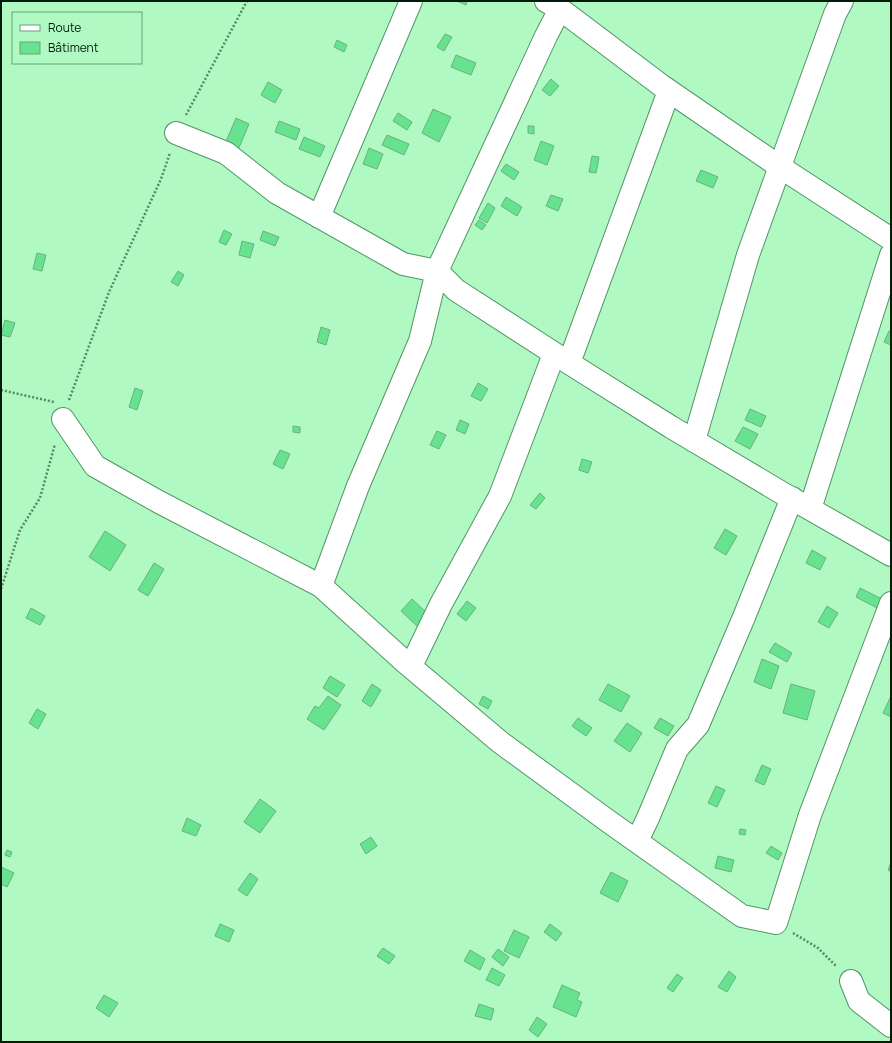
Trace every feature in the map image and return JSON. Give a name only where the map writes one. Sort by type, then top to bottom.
[{"type":"street","points":[[319,217],[411,1]]},
{"type":"street","points":[[694,441],[748,255],[835,14],[842,1]]},
{"type":"street","points":[[321,586],[358,486],[420,341],[437,271],[546,36],[553,5],[669,91],[780,167],[891,239]]},
{"type":"street","points":[[411,666],[441,604],[500,496],[561,358],[669,91]]},
{"type":"street","points":[[176,133],[226,153],[277,193],[403,264],[437,271],[456,290],[561,358],[694,441],[891,555]]},
{"type":"street","points":[[637,841],[677,749],[698,725],[744,617],[801,504],[891,255]]},
{"type":"street","points":[[65,412],[94,466],[159,502],[321,586],[500,742],[742,916],[776,923],[810,815],[891,603]]},
{"type":"street","points":[[851,981],[859,1001],[891,1026]]},
{"type":"path","points":[[1,589],[20,530],[40,498],[65,412],[109,292],[161,179],[176,133],[247,1]]},
{"type":"path","points":[[1,390],[65,412]]},
{"type":"path","points":[[776,923],[818,948],[851,981]]},
{"type":"building","points":[[457,1],[467,1],[466,5]]},
{"type":"building","points":[[445,34],[452,37],[444,51],[437,47]]},
{"type":"building","points":[[337,40],[347,45],[344,52],[334,47]]},
{"type":"building","points":[[456,55],[476,63],[471,75],[451,67]]},
{"type":"building","points":[[551,79],[559,86],[550,96],[542,90]]},
{"type":"building","points":[[268,82],[282,90],[275,103],[261,95]]},
{"type":"building","points":[[433,109],[451,117],[439,142],[422,133]]},
{"type":"building","points":[[398,113],[412,122],[407,130],[393,121]]},
{"type":"building","points":[[236,118],[249,124],[238,150],[225,144]]},
{"type":"building","points":[[279,121],[300,129],[296,140],[275,132]]},
{"type":"building","points":[[528,126],[534,126],[534,134],[528,133]]},
{"type":"building","points":[[387,135],[409,144],[404,155],[382,145]]},
{"type":"building","points":[[304,137],[325,146],[320,157],[299,149]]},
{"type":"building","points":[[541,141],[554,146],[547,165],[534,160]]},
{"type":"building","points":[[369,148],[383,154],[377,169],[363,164]]},
{"type":"building","points":[[592,156],[599,157],[596,173],[589,172]]},
{"type":"building","points":[[506,164],[519,172],[514,180],[501,171]]},
{"type":"building","points":[[701,170],[718,177],[713,188],[696,181]]},
{"type":"building","points":[[551,195],[563,199],[558,211],[546,206]]},
{"type":"building","points":[[506,197],[522,207],[517,216],[501,206]]},
{"type":"building","points":[[488,203],[495,208],[487,223],[479,218]]},
{"type":"building","points":[[479,220],[486,225],[482,230],[475,225]]},
{"type":"building","points":[[224,230],[232,234],[226,245],[219,242]]},
{"type":"building","points":[[263,231],[279,237],[275,246],[260,240]]},
{"type":"building","points":[[242,241],[254,244],[250,258],[239,255]]},
{"type":"building","points":[[37,253],[46,255],[42,271],[33,269]]},
{"type":"building","points":[[178,271],[184,275],[178,286],[171,282]]},
{"type":"building","points":[[5,320],[15,323],[10,337],[1,335]]},
{"type":"building","points":[[321,327],[330,330],[326,345],[317,342]]},
{"type":"building","points":[[889,331],[891,332],[891,345],[884,342]]},
{"type":"building","points":[[478,383],[488,389],[481,401],[471,396]]},
{"type":"building","points":[[135,388],[143,391],[137,410],[129,407]]},
{"type":"building","points":[[750,409],[766,416],[761,427],[745,420]]},
{"type":"building","points":[[460,420],[469,424],[465,434],[456,430]]},
{"type":"building","points":[[293,426],[300,427],[300,433],[293,432]]},
{"type":"building","points":[[743,427],[758,434],[750,449],[735,441]]},
{"type":"building","points":[[437,431],[446,435],[439,449],[430,445]]},
{"type":"building","points":[[280,450],[290,454],[283,469],[273,464]]},
{"type":"building","points":[[582,459],[592,462],[588,473],[579,470]]},
{"type":"building","points":[[540,493],[545,498],[536,509],[530,505]]},
{"type":"building","points":[[725,529],[737,536],[726,555],[714,548]]},
{"type":"building","points":[[105,531],[126,545],[110,571],[89,557]]},
{"type":"building","points":[[812,550],[826,558],[820,570],[806,563]]},
{"type":"building","points":[[154,563],[164,569],[148,596],[138,590]]},
{"type":"building","points":[[860,588],[882,599],[877,608],[856,597]]},
{"type":"building","points":[[412,599],[429,615],[418,627],[401,611]]},
{"type":"building","points":[[467,601],[476,608],[466,621],[457,614]]},
{"type":"building","points":[[827,606],[838,613],[829,628],[818,622]]},
{"type":"building","points":[[31,608],[45,616],[40,625],[26,618]]},
{"type":"building","points":[[775,643],[792,653],[787,662],[769,652]]},
{"type":"building","points":[[762,659],[779,666],[771,689],[754,682]]},
{"type":"building","points":[[330,676],[345,685],[337,697],[323,688]]},
{"type":"building","points":[[372,684],[381,690],[371,707],[362,701]]},
{"type":"building","points":[[608,684],[630,696],[621,712],[599,700]]},
{"type":"building","points":[[791,684],[815,691],[807,720],[783,713]]},
{"type":"building","points":[[328,696],[341,705],[324,730],[307,719],[315,706],[319,708]]},
{"type":"building","points":[[483,696],[492,701],[488,709],[479,704]]},
{"type":"building","points":[[891,696],[891,717],[883,713]]},
{"type":"building","points":[[37,709],[46,714],[38,729],[29,723]]},
{"type":"building","points":[[578,718],[592,728],[586,736],[572,726]]},
{"type":"building","points":[[660,718],[674,726],[668,736],[654,728]]},
{"type":"building","points":[[627,723],[642,733],[630,752],[614,741]]},
{"type":"building","points":[[762,765],[771,769],[764,785],[755,781]]},
{"type":"building","points":[[716,786],[725,790],[717,807],[708,803]]},
{"type":"building","points":[[260,799],[276,811],[260,833],[244,822]]},
{"type":"building","points":[[187,818],[201,825],[196,836],[182,831]]},
{"type":"building","points":[[740,829],[746,830],[745,835],[739,834]]},
{"type":"building","points":[[371,837],[377,846],[366,854],[360,844]]},
{"type":"building","points":[[771,846],[782,853],[778,860],[766,853]]},
{"type":"building","points":[[7,850],[12,852],[10,857],[5,855]]},
{"type":"building","points":[[718,856],[734,860],[731,872],[715,868]]},
{"type":"building","points":[[891,862],[891,872],[888,870]]},
{"type":"building","points":[[1,867],[14,873],[7,887],[1,884]]},
{"type":"building","points":[[611,872],[628,881],[618,902],[600,893]]},
{"type":"building","points":[[250,873],[258,879],[247,896],[238,890]]},
{"type":"building","points":[[220,924],[234,930],[229,942],[215,936]]},
{"type":"building","points":[[550,924],[562,933],[556,941],[544,932]]},
{"type":"building","points":[[514,930],[529,937],[519,958],[504,951]]},
{"type":"building","points":[[383,948],[395,956],[389,964],[377,956]]},
{"type":"building","points":[[498,949],[509,957],[503,966],[492,957]]},
{"type":"building","points":[[470,950],[485,959],[480,970],[464,961]]},
{"type":"building","points":[[492,968],[505,975],[499,986],[486,980]]},
{"type":"building","points":[[729,971],[736,977],[727,992],[718,987]]},
{"type":"building","points":[[677,974],[683,978],[673,992],[667,988]]},
{"type":"building","points":[[562,985],[580,993],[577,1000],[582,1002],[576,1017],[553,1007]]},
{"type":"building","points":[[104,995],[118,1003],[109,1017],[96,1008]]},
{"type":"building","points":[[479,1004],[494,1009],[491,1020],[475,1016]]},
{"type":"building","points":[[537,1017],[547,1024],[538,1037],[529,1030]]}]
